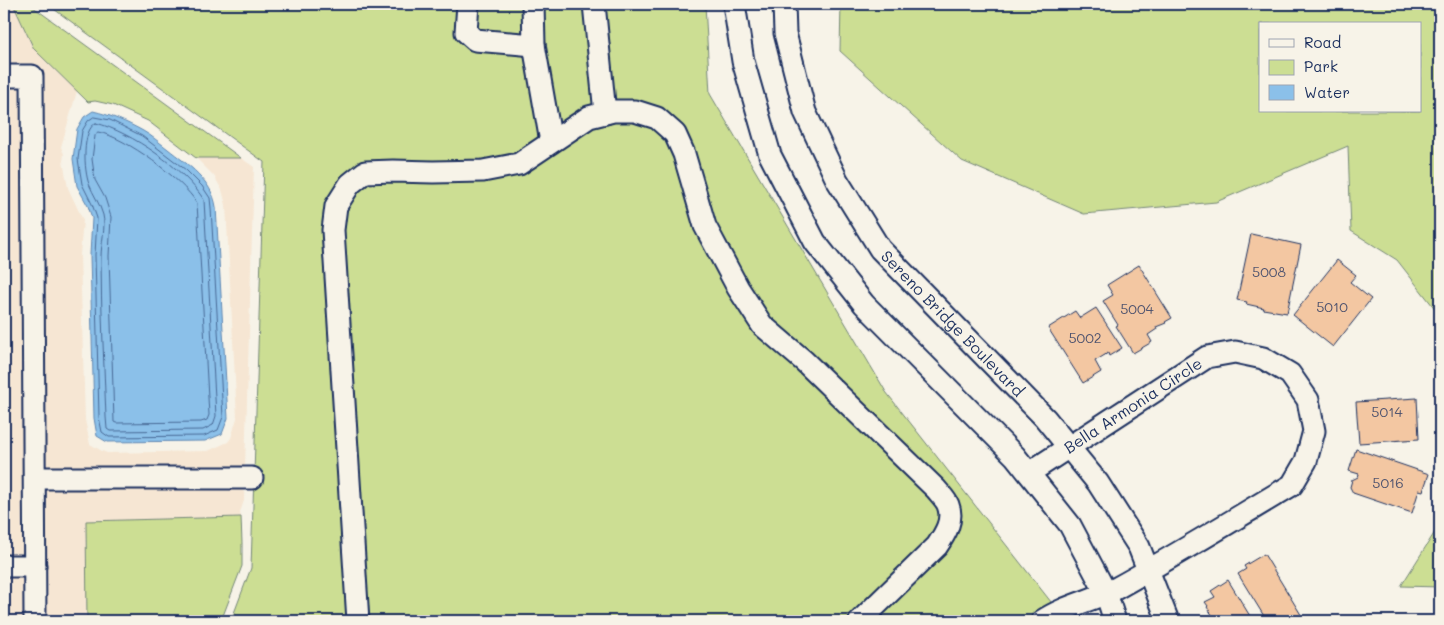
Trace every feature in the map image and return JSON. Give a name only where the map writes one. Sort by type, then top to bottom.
[{"type":"street","points":[[468,4],[466,32],[475,40],[534,45]]},
{"type":"street","points":[[533,4],[534,45],[551,142]]},
{"type":"street","points":[[594,4],[605,113]]},
{"type":"street","points":[[734,4],[743,61],[770,155],[815,242],[864,304],[1015,456],[1029,473],[1070,525],[1106,593],[1115,621]]},
{"type":"street","name":"Sereno Bridge Boulevard","points":[[784,4],[786,33],[805,112],[837,180],[880,249],[1045,418],[1098,483],[1139,547],[1168,621]]},
{"type":"street","points":[[4,76],[32,76],[35,621]]},
{"type":"street","points":[[358,621],[333,230],[336,206],[350,184],[365,172],[483,171],[519,164],[589,117],[613,111],[635,111],[657,118],[675,134],[684,154],[705,226],[738,288],[762,325],[804,362],[936,489],[948,505],[950,520],[946,533],[937,546],[860,621]]},
{"type":"street","name":"Bella Armonia Circle","points":[[1029,473],[1207,357],[1236,352],[1263,358],[1290,374],[1308,400],[1314,431],[1306,461],[1292,484],[1148,571],[1106,593],[1052,614],[1042,621]]},
{"type":"street","points":[[35,478],[252,478]]},
{"type":"street","points":[[4,566],[35,566]]},
{"type":"shaded area","points":[[4,4],[13,4],[34,49],[77,91],[61,147],[64,154],[63,161],[68,188],[83,220],[80,255],[85,420],[90,444],[102,451],[107,453],[208,451],[228,442],[231,438],[237,418],[226,205],[222,190],[214,176],[196,158],[241,158],[254,167],[244,501],[240,512],[241,517],[86,521],[87,621],[4,621]]},
{"type":"green space","points":[[13,4],[29,4],[241,158],[196,158],[148,121],[113,105],[95,101],[88,102],[34,49]]},
{"type":"green space","points":[[47,4],[705,4],[710,94],[886,392],[1066,621],[231,621],[251,568],[264,162]]},
{"type":"green space","points":[[841,4],[1440,4],[1440,315],[1397,260],[1351,231],[1348,146],[1216,202],[1084,214],[962,161],[840,51]]},
{"type":"green space","points":[[241,517],[242,566],[221,621],[87,621],[86,521]]},
{"type":"green space","points":[[1440,524],[1440,587],[1401,586]]},
{"type":"water","points":[[93,111],[125,122],[153,137],[198,174],[214,197],[228,418],[222,434],[205,441],[107,442],[97,436],[94,418],[90,255],[92,218],[77,186],[73,159],[77,129],[84,117]]},
{"type":"building","points":[[1251,234],[1301,245],[1287,313],[1263,309],[1237,300]]},
{"type":"building","points":[[1337,260],[1356,275],[1350,282],[1371,299],[1333,347],[1293,315]]},
{"type":"building","points":[[1139,265],[1172,318],[1156,327],[1157,329],[1148,335],[1152,342],[1133,353],[1103,301],[1113,295],[1107,285]]},
{"type":"building","points":[[1096,308],[1122,348],[1109,356],[1108,353],[1095,361],[1101,372],[1083,383],[1048,328],[1075,311],[1080,318]]},
{"type":"building","points":[[1417,398],[1419,439],[1359,443],[1356,402]]},
{"type":"building","points":[[1356,449],[1429,474],[1423,491],[1419,490],[1412,513],[1353,493],[1350,487],[1352,480],[1358,477],[1359,474],[1349,471]]},
{"type":"building","points":[[1264,554],[1303,618],[1297,621],[1267,621],[1238,574],[1246,569],[1244,566]]},
{"type":"building","points":[[1228,580],[1253,621],[1216,621],[1207,607],[1205,602],[1215,597],[1211,591]]}]
